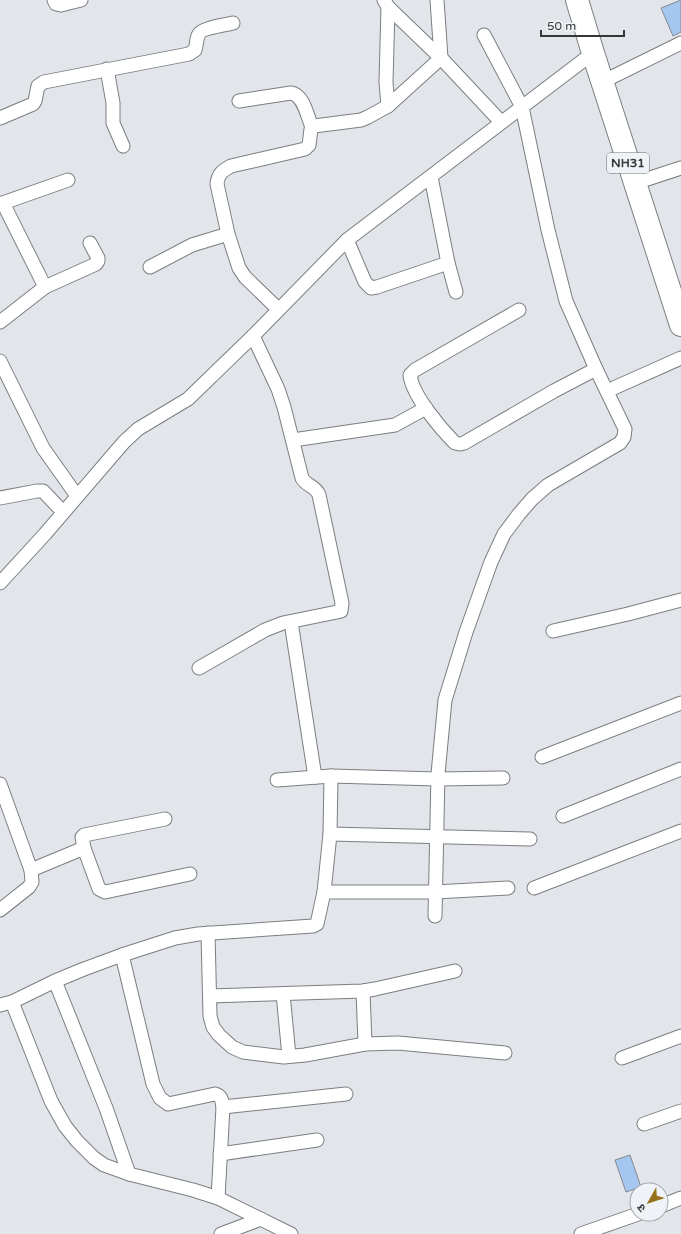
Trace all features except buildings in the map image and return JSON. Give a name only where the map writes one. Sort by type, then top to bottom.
[{"type":"highway","name":"NH31","points":[[577,0],[592,53],[681,325]]},
{"type":"street","points":[[54,0],[56,4],[61,5],[81,0]]},
{"type":"street","points":[[437,0],[441,58]]},
{"type":"street","points":[[386,3],[441,58],[501,122]]},
{"type":"street","points":[[386,3],[386,82],[388,106]]},
{"type":"street","points":[[0,118],[33,104],[38,86],[44,82],[189,54],[195,50],[198,34],[200,32],[206,29],[233,24]]},
{"type":"street","points":[[435,916],[437,779],[442,721],[446,695],[466,632],[491,562],[504,534],[532,499],[548,485],[620,443],[624,437],[625,429],[596,369],[566,301],[548,230],[522,106],[484,35]]},
{"type":"street","points":[[602,82],[681,43]]},
{"type":"street","points":[[0,583],[124,442],[138,429],[188,399],[253,336],[347,240],[432,177],[501,122],[592,53]]},
{"type":"street","points":[[312,127],[361,120],[388,106],[441,58]]},
{"type":"street","points":[[107,70],[113,103],[113,123],[123,146]]},
{"type":"street","points":[[239,101],[291,93],[296,94],[301,99],[312,127],[309,145],[305,149],[231,166],[218,176],[218,184],[228,234],[239,268],[245,277],[278,309]]},
{"type":"street","points":[[635,183],[681,168]]},
{"type":"street","points":[[432,177],[448,263],[456,292]]},
{"type":"street","points":[[45,286],[1,203],[68,180]]},
{"type":"street","points":[[150,267],[192,245],[228,234]]},
{"type":"street","points":[[347,240],[365,282],[371,288],[448,263]]},
{"type":"street","points":[[0,322],[45,286],[98,262],[98,258],[90,243]]},
{"type":"street","points":[[519,310],[415,370],[410,375],[414,391],[455,443],[464,443],[554,391],[596,369]]},
{"type":"street","points":[[199,668],[265,630],[291,622],[336,612],[340,610],[342,603],[319,495],[315,488],[302,478],[278,389],[253,336]]},
{"type":"street","points":[[607,391],[681,358]]},
{"type":"street","points":[[0,361],[43,448],[77,496]]},
{"type":"street","points":[[292,440],[395,425],[426,408]]},
{"type":"street","points":[[0,498],[43,491],[63,512]]},
{"type":"street","points":[[553,630],[628,614],[681,600]]},
{"type":"street","points":[[291,622],[315,777]]},
{"type":"street","points":[[542,757],[681,702]]},
{"type":"street","points":[[563,816],[681,769]]},
{"type":"street","points":[[291,1234],[277,1230],[261,1219],[218,1198],[193,1190],[129,1174],[104,1165],[77,1141],[65,1126],[51,1101],[6,1004],[55,981],[122,955],[175,938],[208,933],[313,926],[317,924],[324,892],[330,834],[331,776]]},
{"type":"street","points":[[277,780],[331,776],[437,779],[503,778]]},
{"type":"street","points":[[0,784],[30,870],[32,882],[29,887],[0,910]]},
{"type":"street","points":[[165,819],[86,834],[82,837],[84,848],[100,889],[105,892],[190,874]]},
{"type":"street","points":[[534,888],[681,831]]},
{"type":"street","points":[[330,834],[530,838]]},
{"type":"street","points":[[30,870],[84,848]]},
{"type":"street","points":[[324,892],[435,892],[508,888]]},
{"type":"street","points":[[208,933],[210,1016],[213,1027],[232,1047],[243,1052],[284,1057],[305,1055],[365,1044],[398,1043],[505,1053]]},
{"type":"street","points":[[122,955],[156,1092],[160,1098],[168,1104],[215,1094],[221,1098],[223,1108],[218,1198]]},
{"type":"street","points":[[210,996],[363,991],[455,971]]},
{"type":"street","points":[[55,981],[106,1108],[129,1174]]},
{"type":"street","points":[[363,991],[365,1044]]},
{"type":"street","points":[[284,994],[290,1056]]},
{"type":"street","points":[[622,1058],[681,1036]]},
{"type":"street","points":[[223,1108],[346,1094]]},
{"type":"street","points":[[644,1124],[681,1111]]},
{"type":"street","points":[[220,1154],[317,1140]]},
{"type":"street","points":[[669,1203],[681,1198]]},
{"type":"street","points":[[581,1234],[629,1217]]},
{"type":"street","points":[[221,1234],[261,1219]]}]
